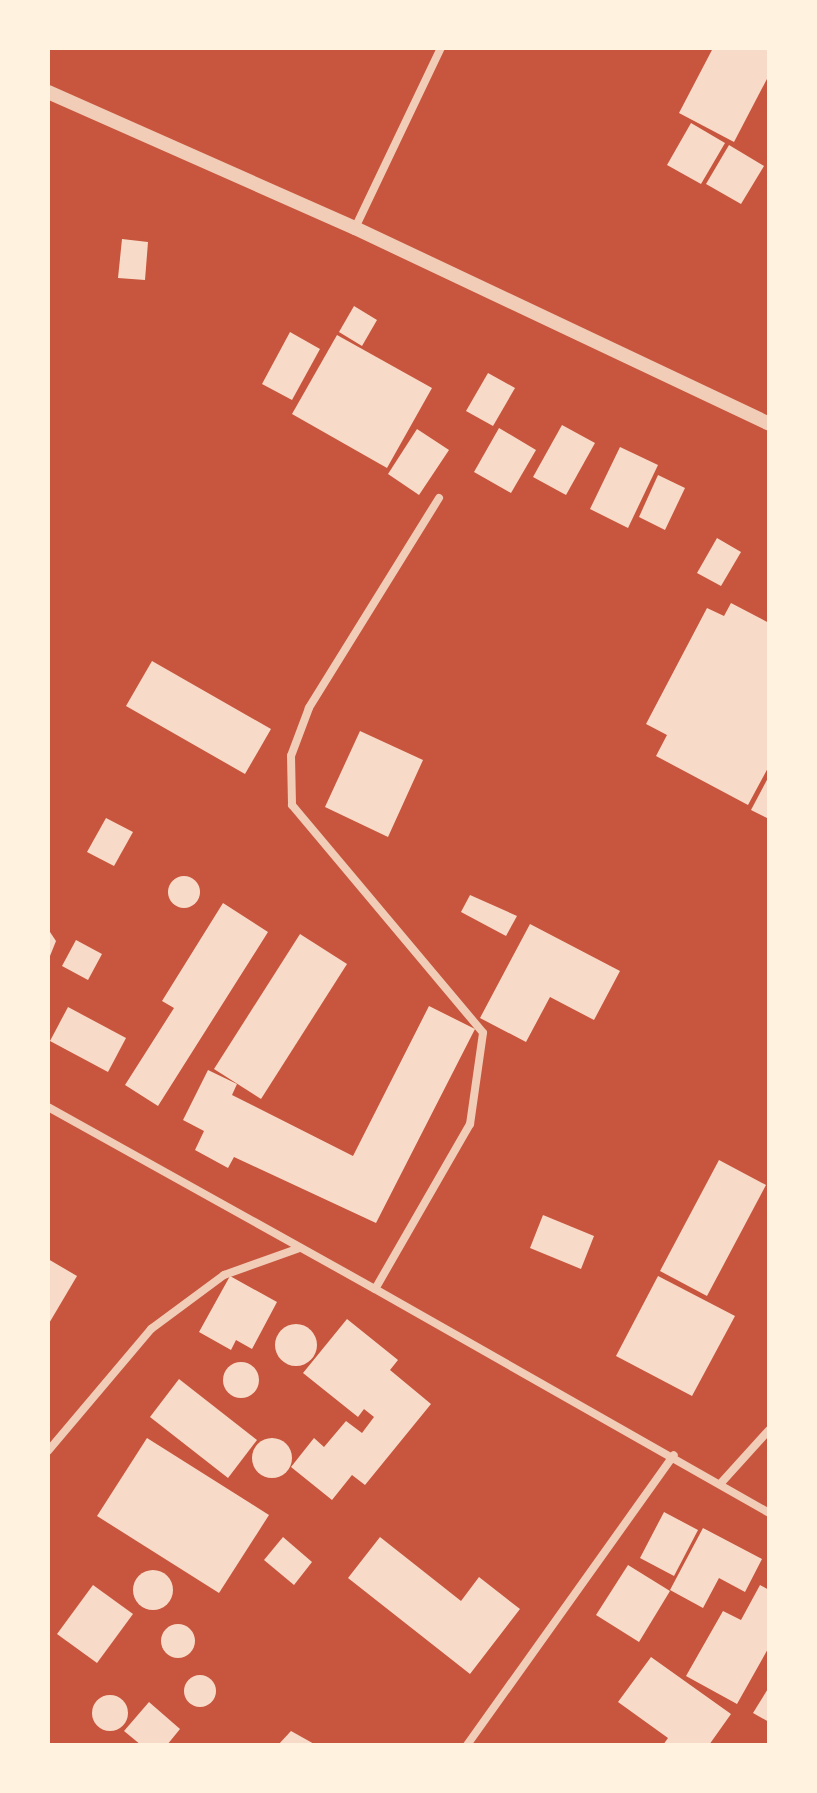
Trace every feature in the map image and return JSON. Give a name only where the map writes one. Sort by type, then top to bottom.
[{"type":"street","points":[[355,228],[441,48]]},
{"type":"street","points":[[48,92],[355,228],[769,424]]},
{"type":"street","points":[[375,1289],[470,1124],[483,1033],[292,805],[291,756],[309,708],[439,498]]},
{"type":"street","points":[[48,1107],[674,1455],[769,1513]]},
{"type":"street","points":[[48,1451],[151,1329],[224,1275],[300,1248]]},
{"type":"street","points":[[721,1483],[769,1430]]},
{"type":"street","points":[[467,1745],[674,1455]]},
{"type":"building","points":[[713,48],[769,48],[769,75],[734,142],[679,113]]},
{"type":"building","points":[[691,123],[725,143],[701,184],[667,165]]},
{"type":"building","points":[[729,145],[764,166],[741,204],[706,184]]},
{"type":"building","points":[[122,239],[148,242],[145,280],[118,278]]},
{"type":"building","points":[[354,306],[377,320],[362,346],[339,332]]},
{"type":"building","points":[[290,332],[320,349],[292,400],[262,384]]},
{"type":"building","points":[[337,335],[432,388],[387,468],[292,414]]},
{"type":"building","points":[[488,373],[515,388],[493,426],[466,411]]},
{"type":"building","points":[[562,425],[595,443],[566,495],[533,477]]},
{"type":"building","points":[[499,428],[536,450],[511,493],[474,472]]},
{"type":"building","points":[[417,429],[449,450],[419,495],[388,474]]},
{"type":"building","points":[[620,447],[658,465],[628,528],[590,509]]},
{"type":"building","points":[[658,475],[685,488],[665,530],[639,517]]},
{"type":"building","points":[[717,538],[741,552],[721,586],[697,573]]},
{"type":"building","points":[[731,603],[769,623],[769,766],[748,805],[656,756],[667,735],[646,724],[707,608],[724,616]]},
{"type":"building","points":[[152,661],[271,729],[245,774],[126,706]]},
{"type":"building","points":[[360,731],[423,760],[388,837],[325,807]]},
{"type":"building","points":[[769,776],[769,819],[751,810]]},
{"type":"building","points":[[106,818],[133,832],[114,866],[87,852]]},
{"type":"building","points":[[184,876],[195,881],[200,892],[195,903],[184,908],[173,903],[168,892],[173,881]]},
{"type":"building","points":[[470,895],[517,916],[506,936],[461,912]]},
{"type":"building","points":[[223,903],[268,932],[158,1106],[125,1085],[174,1008],[162,1001]]},
{"type":"building","points":[[530,924],[620,971],[594,1020],[550,997],[526,1042],[480,1018]]},
{"type":"building","points":[[48,929],[56,941],[48,961]]},
{"type":"building","points":[[300,934],[347,964],[261,1099],[214,1069]]},
{"type":"building","points":[[76,940],[102,954],[88,980],[62,966]]},
{"type":"building","points":[[429,1006],[475,1029],[376,1223],[234,1157],[228,1168],[195,1150],[204,1131],[183,1120],[208,1070],[237,1084],[232,1095],[353,1156]]},
{"type":"building","points":[[68,1007],[126,1038],[108,1072],[50,1041]]},
{"type":"building","points":[[719,1160],[766,1185],[707,1296],[660,1271]]},
{"type":"building","points":[[543,1215],[594,1236],[581,1269],[530,1248]]},
{"type":"building","points":[[48,1259],[77,1276],[48,1325]]},
{"type":"building","points":[[230,1276],[277,1302],[252,1349],[236,1340],[231,1350],[199,1332]]},
{"type":"building","points":[[658,1276],[735,1316],[692,1396],[616,1356]]},
{"type":"building","points":[[347,1319],[398,1360],[390,1370],[431,1404],[365,1485],[352,1475],[332,1500],[291,1467],[314,1438],[324,1447],[346,1421],[362,1433],[374,1417],[364,1409],[358,1417],[303,1373]]},
{"type":"building","points":[[296,1324],[311,1330],[317,1345],[311,1360],[296,1366],[281,1360],[275,1345],[281,1330]]},
{"type":"building","points":[[241,1362],[254,1367],[259,1380],[254,1393],[241,1398],[228,1393],[223,1380],[228,1367]]},
{"type":"building","points":[[179,1379],[257,1440],[228,1478],[150,1417]]},
{"type":"building","points":[[147,1438],[269,1515],[219,1593],[97,1516]]},
{"type":"building","points":[[272,1438],[286,1444],[292,1458],[286,1472],[272,1478],[258,1472],[252,1458],[258,1444]]},
{"type":"building","points":[[664,1512],[698,1530],[674,1576],[640,1558]]},
{"type":"building","points":[[703,1528],[762,1559],[745,1592],[719,1578],[703,1608],[670,1590]]},
{"type":"building","points":[[283,1537],[312,1562],[294,1585],[264,1560]]},
{"type":"building","points":[[380,1537],[461,1601],[479,1577],[520,1609],[470,1674],[348,1578]]},
{"type":"building","points":[[628,1565],[670,1591],[639,1642],[596,1615]]},
{"type":"building","points":[[153,1570],[167,1576],[173,1590],[167,1604],[153,1610],[139,1604],[133,1590],[139,1576]]},
{"type":"building","points":[[93,1585],[133,1614],[97,1663],[57,1634]]},
{"type":"building","points":[[760,1585],[769,1590],[769,1647],[737,1704],[686,1676],[723,1611],[741,1620]]},
{"type":"building","points":[[178,1624],[190,1629],[195,1641],[190,1653],[178,1658],[166,1653],[161,1641],[166,1629]]},
{"type":"building","points":[[651,1657],[731,1714],[709,1745],[663,1745],[668,1738],[618,1702]]},
{"type":"building","points":[[200,1675],[211,1680],[216,1691],[211,1702],[200,1707],[189,1702],[184,1691],[189,1680]]},
{"type":"building","points":[[769,1687],[769,1722],[753,1713]]},
{"type":"building","points":[[110,1695],[123,1700],[128,1713],[123,1726],[110,1731],[97,1726],[92,1713],[97,1700]]},
{"type":"building","points":[[149,1702],[180,1729],[167,1745],[141,1745],[124,1731]]},
{"type":"building","points":[[291,1731],[316,1745],[278,1745]]}]
